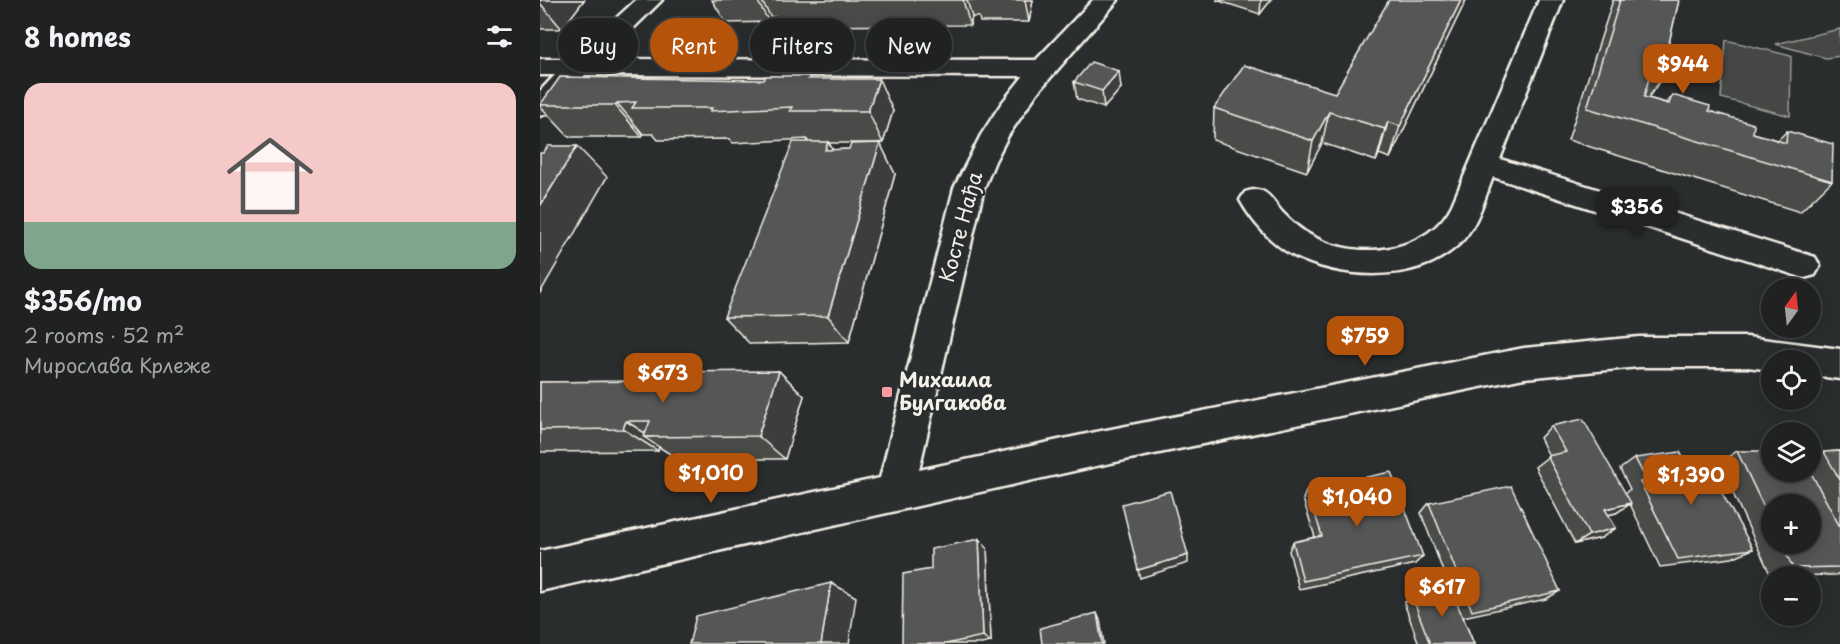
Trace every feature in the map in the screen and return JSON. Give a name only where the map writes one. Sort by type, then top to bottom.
[{"type":"street","points":[[631,18],[650,0]]},
{"type":"street","name":"Косте Нађа","points":[[895,493],[969,188],[982,155],[1020,95],[1041,68],[1106,0]]},
{"type":"street","points":[[1256,200],[1284,234],[1304,247],[1328,256],[1352,260],[1403,258],[1443,241],[1456,228],[1551,0]]},
{"type":"street","points":[[540,67],[558,67]]},
{"type":"street","points":[[638,67],[1041,68]]},
{"type":"street","points":[[540,107],[573,72]]},
{"type":"street","points":[[1484,164],[1804,266]]},
{"type":"street","points":[[540,572],[1179,431],[1554,358],[1639,352],[1747,352],[1840,364]]},
{"type":"shaded area","points":[[1840,29],[1840,56],[1826,58],[1775,44]]},
{"type":"shaded area","points":[[1726,40],[1791,56],[1790,116],[1721,98]]},
{"type":"building","points":[[1389,0],[1461,0],[1400,126],[1388,122],[1385,129],[1329,112],[1313,141],[1214,108],[1244,65],[1335,93]]},
{"type":"building","points":[[1620,0],[1679,0],[1660,81],[1649,78],[1644,97],[1669,104],[1672,95],[1710,106],[1709,111],[1754,124],[1753,133],[1786,143],[1787,131],[1833,144],[1832,181],[1587,108]]},
{"type":"building","points":[[1091,62],[1119,71],[1102,91],[1074,82]]},
{"type":"building","points":[[766,76],[810,76],[808,79],[879,79],[868,111],[790,111],[792,107],[710,111],[712,108],[632,108],[636,102],[615,105],[540,105],[560,77],[764,80]]},
{"type":"building","points":[[793,142],[828,142],[825,150],[849,149],[851,144],[880,143],[828,316],[724,317]]},
{"type":"building","points":[[548,146],[577,146],[540,206],[540,153],[543,153]]},
{"type":"building","points":[[779,371],[758,436],[644,437],[650,421],[626,421],[623,429],[540,430],[540,382],[662,381],[666,372]]},
{"type":"building","points":[[1583,419],[1631,503],[1605,509],[1616,528],[1589,535],[1547,456],[1566,452],[1551,426]]},
{"type":"building","points":[[1737,451],[1761,451],[1761,482],[1816,482],[1840,527],[1840,567],[1792,566],[1786,554],[1821,554],[1821,494],[1761,494],[1761,501]]},
{"type":"building","points":[[1840,451],[1840,480],[1824,452]]},
{"type":"building","points":[[1680,452],[1684,459],[1702,457],[1753,549],[1678,559],[1640,482],[1647,481],[1635,458]]},
{"type":"building","points":[[1391,472],[1423,556],[1303,581],[1293,542],[1322,536],[1307,489]]},
{"type":"building","points":[[1511,486],[1560,591],[1472,611],[1429,503]]},
{"type":"building","points":[[1170,491],[1188,555],[1138,570],[1122,504]]},
{"type":"building","points":[[979,539],[983,636],[946,644],[902,644],[903,574],[931,569],[931,549]]},
{"type":"building","points":[[831,583],[821,644],[689,644],[696,616]]},
{"type":"building","points":[[1450,587],[1474,644],[1430,644],[1412,596]]},
{"type":"building","points":[[1097,613],[1102,644],[1042,644],[1040,628]]},
{"type":"place","name":"Михаила Булгакова","points":[[887,392]]}]
